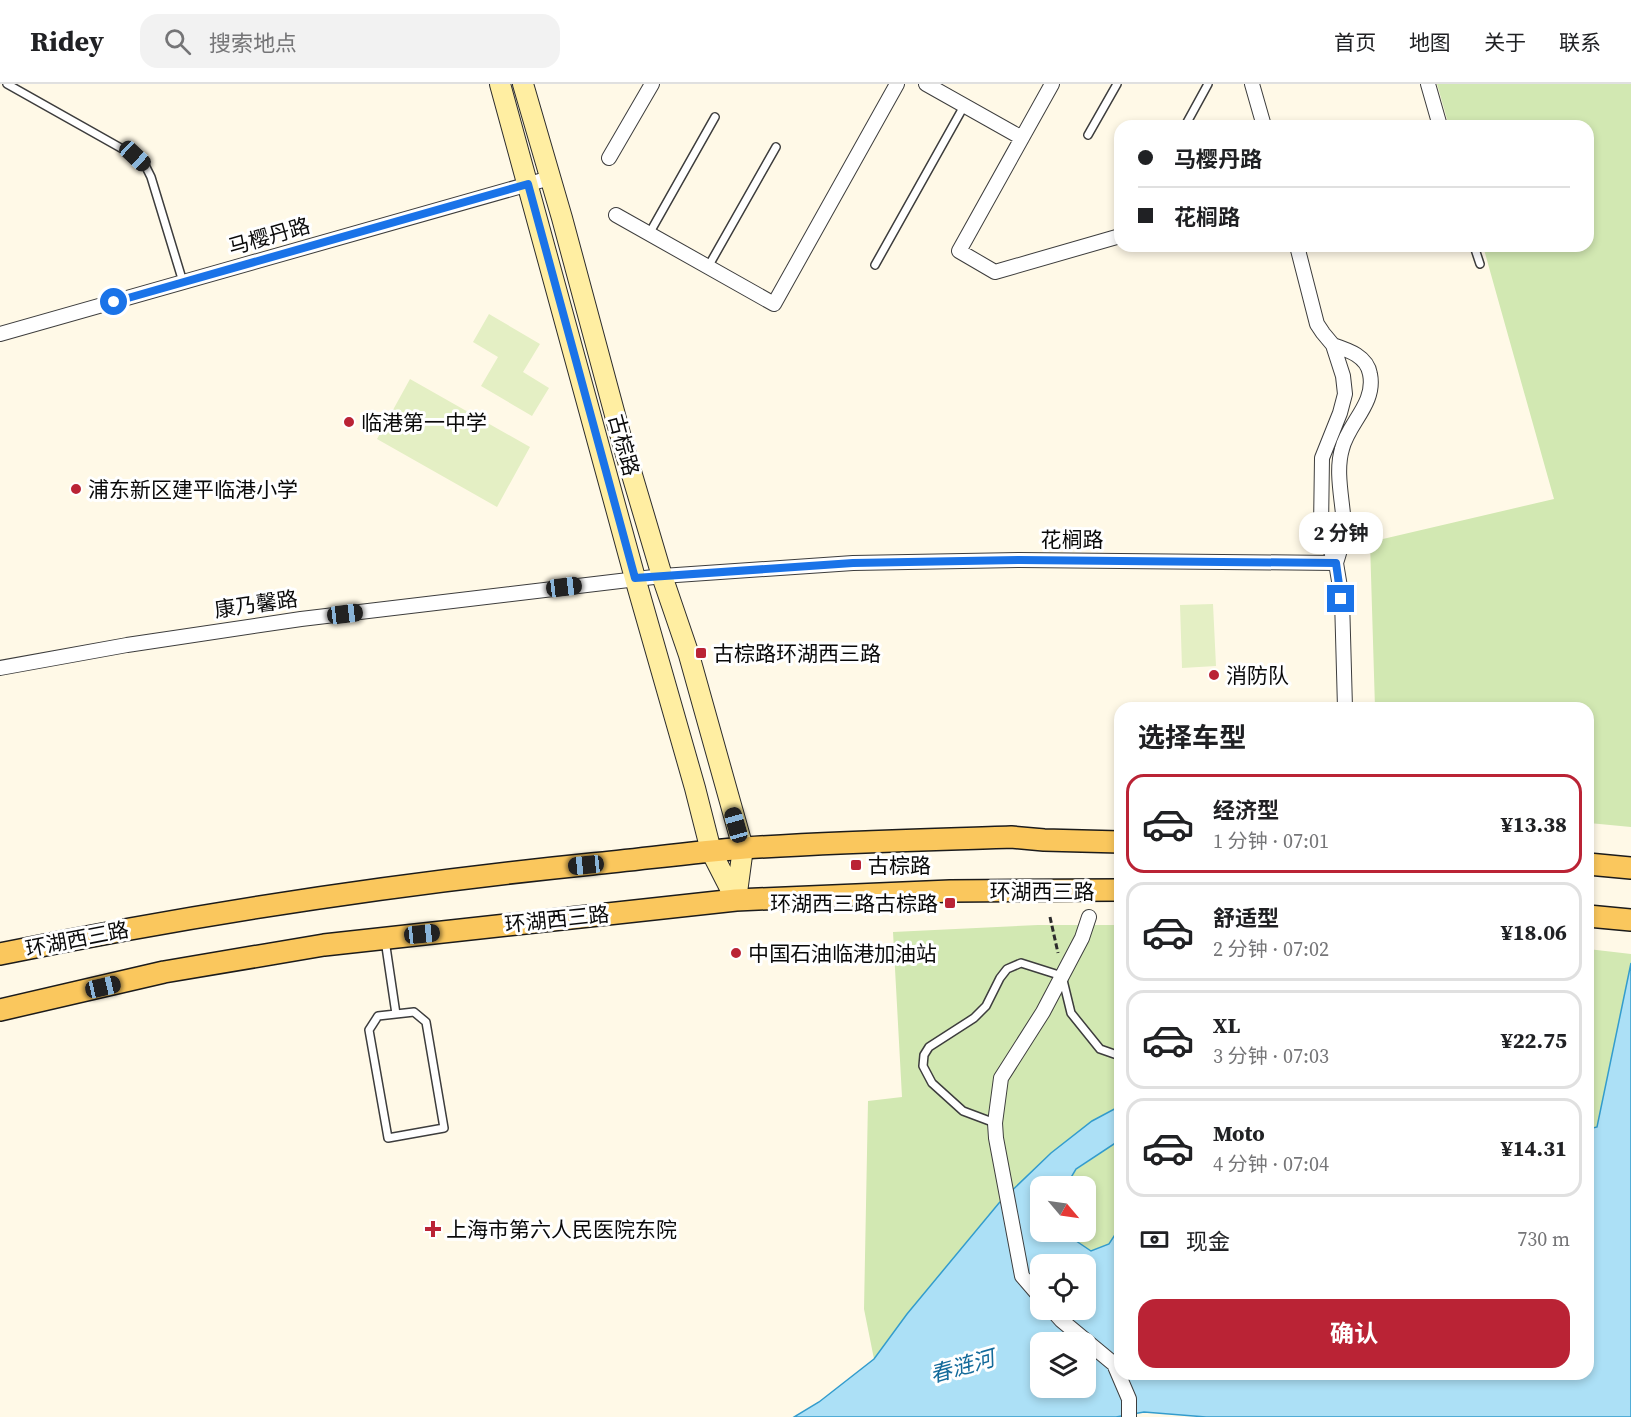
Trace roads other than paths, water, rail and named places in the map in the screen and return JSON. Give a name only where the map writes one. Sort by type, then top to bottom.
[{"type":"main road","name":"环湖西三路","points":[[0,954],[92,935],[261,906],[493,874],[711,851],[813,844],[1011,837],[1114,842]]},
{"type":"main road","points":[[1594,865],[1631,868]]},
{"type":"main road","name":"环湖西三路","points":[[0,1010],[164,972],[324,945],[736,900],[950,891],[1114,890]]},
{"type":"main road","points":[[1594,917],[1630,920]]},
{"type":"street","name":"古棕路","points":[[500,84],[711,851],[736,900]]},
{"type":"street","name":"古棕路","points":[[523,84],[622,441],[662,576],[689,655],[743,848],[736,900]]},
{"type":"street","points":[[609,158],[652,84]]},
{"type":"street","points":[[616,215],[774,304],[897,84]]},
{"type":"street","points":[[926,84],[1022,138]]},
{"type":"street","points":[[1052,84],[959,251],[995,272],[1114,238]]},
{"type":"street","points":[[1252,84],[1262,120]]},
{"type":"street","points":[[1428,84],[1438,120]]},
{"type":"street","name":"马樱丹路","points":[[0,334],[550,178]]},
{"type":"street","points":[[1299,252],[1317,324],[1333,345],[1343,376],[1345,394],[1322,458],[1321,528],[1336,563],[1341,599],[1345,702]]},
{"type":"street","points":[[1333,345],[1351,351],[1362,359],[1370,372],[1371,389],[1367,404],[1344,440],[1340,454],[1344,531],[1336,563]]},
{"type":"street","name":"花榈路","points":[[662,576],[853,563],[1020,560],[1336,563]]},
{"type":"street","name":"康乃馨路","points":[[0,668],[127,645],[301,619],[662,576]]},
{"type":"street","points":[[1030,1285],[1022,1276],[996,1131],[1002,1078],[1043,1012],[1082,938],[1089,917]]},
{"type":"street","points":[[1061,1320],[1114,1365]]},
{"type":"street","points":[[1121,1380],[1129,1399],[1129,1417]]},
{"type":"lane","points":[[7,84],[135,156],[145,165],[151,177],[183,282]]},
{"type":"lane","points":[[1088,135],[1117,84]]},
{"type":"lane","points":[[1188,120],[1208,84]]},
{"type":"lane","points":[[875,265],[964,106]]},
{"type":"lane","points":[[649,234],[715,117]]},
{"type":"lane","points":[[708,267],[776,147]]},
{"type":"lane","points":[[1476,252],[1480,264]]},
{"type":"lane","points":[[385,938],[396,1014]]},
{"type":"lane","points":[[996,1131],[963,1111],[932,1083],[923,1066],[924,1055],[928,1047],[974,1018],[986,1006],[1007,969],[1021,963],[1062,976],[1071,1013],[1100,1049],[1114,1054]]},
{"type":"lane","points":[[414,1012],[426,1022],[444,1128],[388,1138],[369,1030],[378,1016],[396,1014],[414,1012]]},
{"type":"water","name":"春涟河","points":[[1631,963],[1631,1417],[1206,1417],[1144,1412],[1116,1417],[794,1417],[819,1402],[874,1359],[907,1314],[999,1203],[1051,1153],[1092,1121],[1114,1109],[1114,1144],[1076,1169],[1072,1176],[1030,1176],[1030,1242],[1078,1242],[1091,1251],[1109,1244],[1114,1236],[1114,1380],[1594,1380],[1594,1128],[1597,1127]]},
{"type":"place","name":"临港第一中学","points":[[349,422]]},
{"type":"place","name":"浦东新区建平临港小学","points":[[76,489]]},
{"type":"place","name":"古棕路环湖西三路","points":[[701,653]]},
{"type":"place","name":"消防队","points":[[1214,675]]},
{"type":"place","name":"古棕路","points":[[856,865]]},
{"type":"place","name":"环湖西三路古棕路","points":[[950,903]]},
{"type":"place","name":"中国石油临港加油站","points":[[736,953]]},
{"type":"place","name":"上海市第六人民医院东院","points":[[433,1229]]}]
